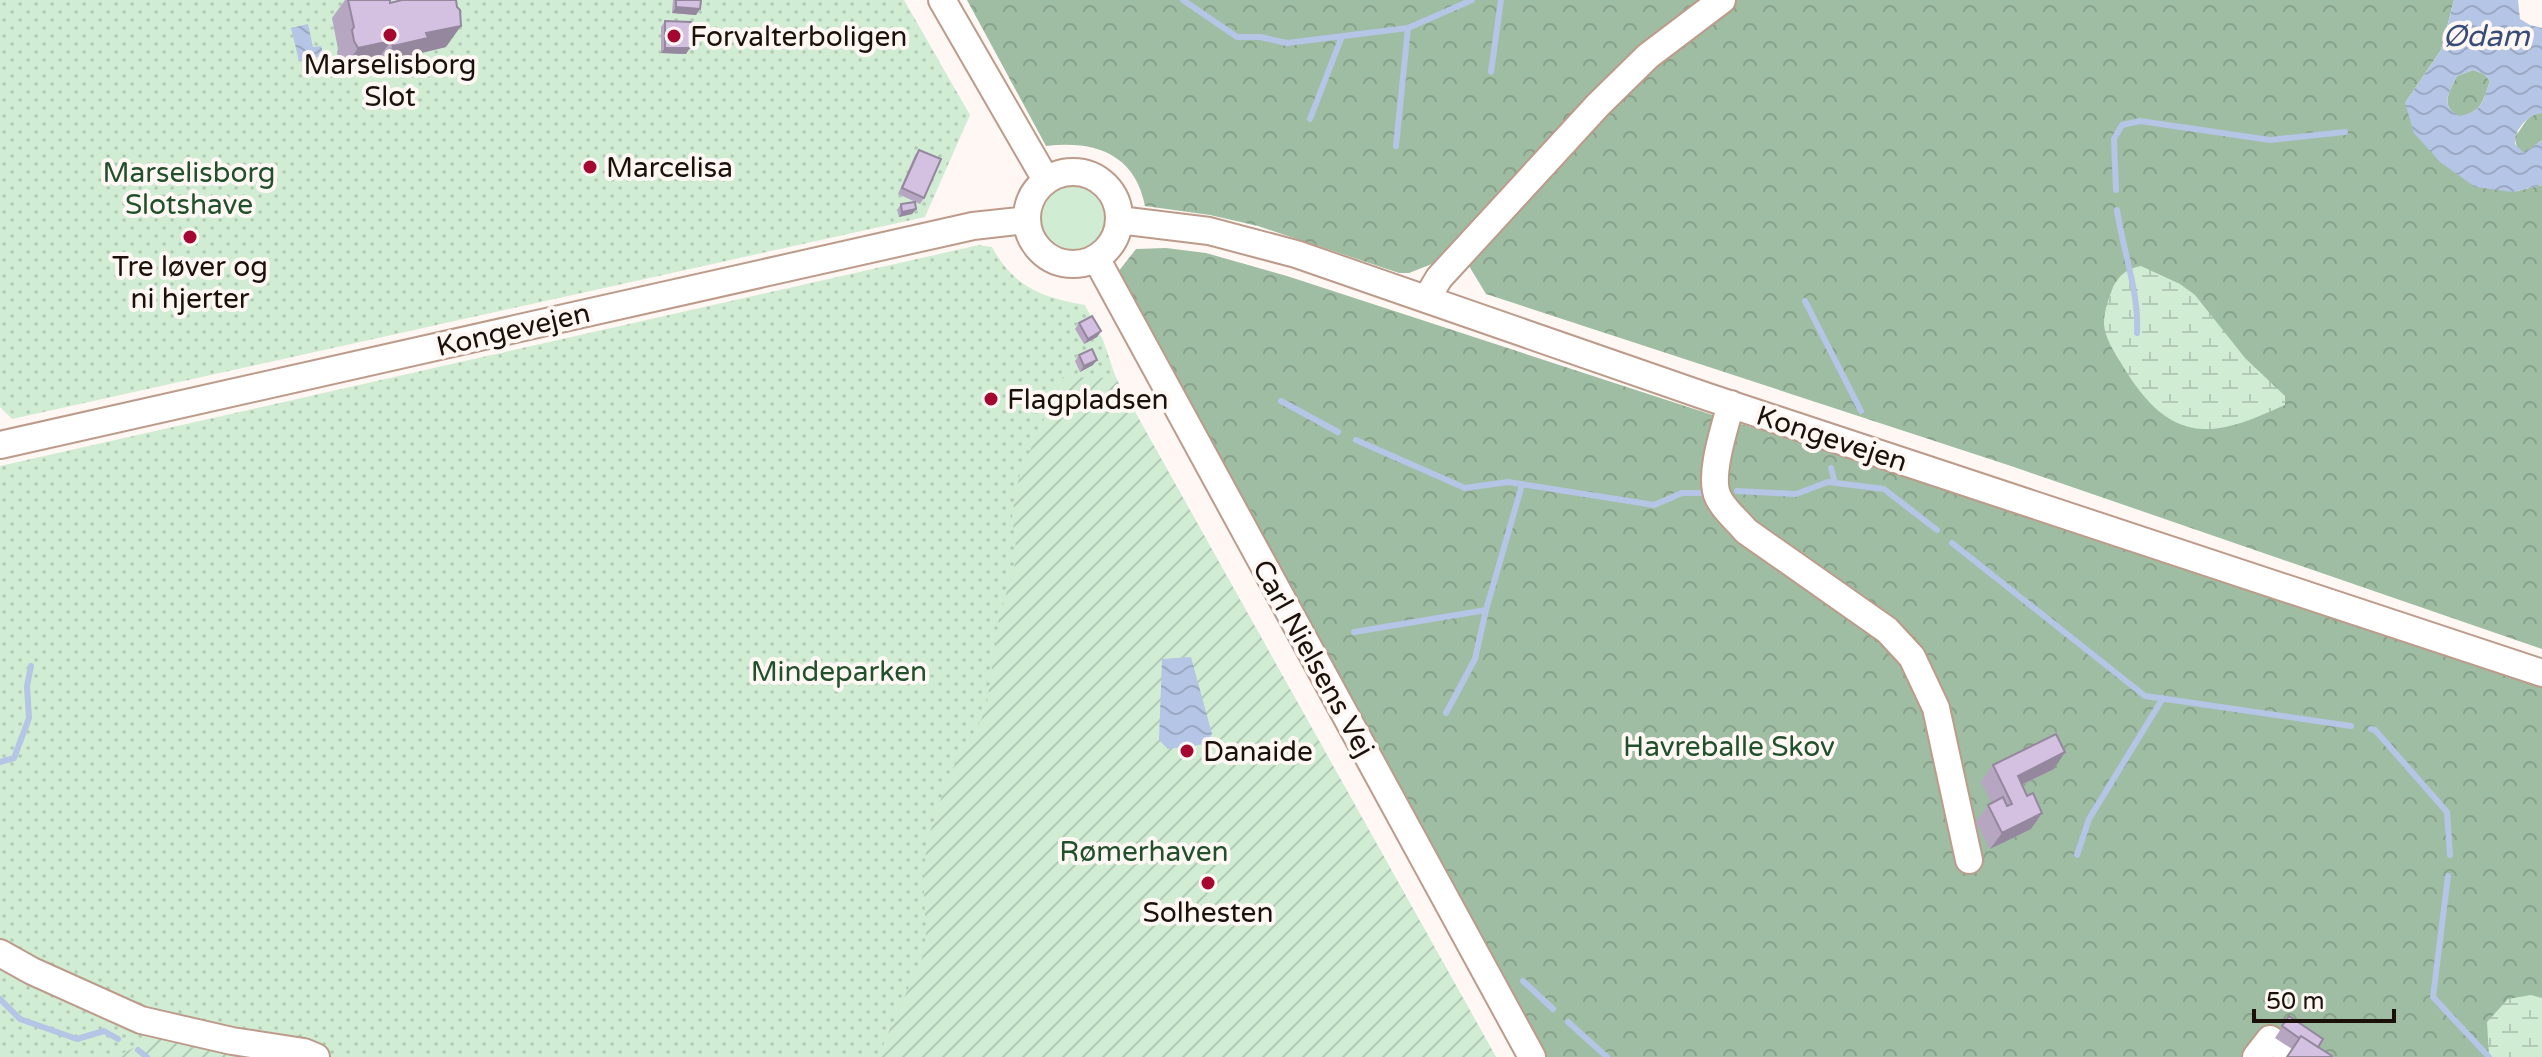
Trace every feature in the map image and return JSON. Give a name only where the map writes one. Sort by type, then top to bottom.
[{"type":"street","points":[[942,0],[1046,180]]},
{"type":"street","points":[[1427,298],[1439,278],[1598,105],[1648,56],[1722,0]]},
{"type":"street","points":[[1070,172],[1083,173],[1095,178],[1114,196],[1119,220],[1113,242],[1096,258],[1081,264],[1069,264],[1053,260],[1034,244],[1027,220],[1028,206],[1034,193],[1046,180],[1070,172]]},
{"type":"street","name":"Kongevejen","points":[[0,445],[973,226],[1027,220]]},
{"type":"street","name":"Kongevejen","points":[[1119,220],[1209,231],[1254,242],[2542,673]]},
{"type":"street","name":"Carl Nielsens Vej","points":[[1096,258],[1532,1057]]},
{"type":"street","points":[[1731,404],[1716,467],[1717,494],[1746,531],[1887,630],[1912,657],[1936,708],[1969,860]]},
{"type":"street","points":[[0,953],[32,971],[141,1020],[232,1041],[304,1052],[316,1057]]},
{"type":"street","points":[[2256,1057],[2270,1039],[2297,1057]]},
{"type":"green space","name":"Marselisborg Slotshave","points":[[0,0],[904,0],[970,115],[925,217],[12,419],[0,407]]},
{"type":"green space","points":[[967,0],[1700,0],[1654,37],[1437,262],[1409,273],[1399,273],[1258,226],[1210,215],[1145,206],[1132,174],[1110,154],[1081,146],[1046,146]]},
{"type":"green space","points":[[1736,0],[2454,0],[2441,50],[2405,103],[2513,192],[2542,185],[2542,649],[2011,466],[1486,294],[1469,266],[1628,90],[1699,27]]},
{"type":"green space","points":[[2473,70],[2484,74],[2490,81],[2481,105],[2460,117],[2450,109],[2449,93],[2457,76]]},
{"type":"green space","points":[[2542,113],[2542,140],[2525,153],[2522,152],[2515,136],[2529,118]]},
{"type":"green space","points":[[1079,185],[1097,194],[1104,205],[1104,231],[1097,242],[1086,249],[1067,251],[1049,242],[1042,231],[1040,212],[1049,194],[1060,187]]},
{"type":"green space","name":"Mindeparken","points":[[979,245],[992,247],[1010,272],[1030,288],[1085,305],[1103,340],[1116,378],[1496,1057],[0,1057],[0,466]]},
{"type":"green space","name":"Havreballe Skov","points":[[1166,248],[1206,253],[1287,276],[1725,419],[2081,529],[2542,685],[2542,1057],[1546,1057],[1476,936],[1118,272],[1136,249]]},
{"type":"green space","points":[[2141,266],[2180,284],[2195,295],[2245,358],[2285,396],[2285,405],[2235,425],[2214,429],[2189,427],[2154,407],[2128,374],[2104,328],[2106,309],[2115,283],[2128,270]]},
{"type":"green space","name":"Rømerhaven","points":[[1063,377],[1116,378],[1496,1057],[880,1057],[923,956],[926,934],[923,875],[928,838],[949,775],[981,720],[987,703],[999,618],[1017,557],[1012,515],[1020,473]]},
{"type":"green space","points":[[2531,995],[2542,998],[2542,1057],[2489,1057],[2487,1022],[2508,999]]},
{"type":"green space","points":[[156,1037],[197,1041],[276,1057],[115,1057]]},
{"type":"water","name":"Ødam","points":[[2454,0],[2518,0],[2520,19],[2542,28],[2542,113],[2532,116],[2523,124],[2515,144],[2524,153],[2542,140],[2542,185],[2513,192],[2475,187],[2440,162],[2414,133],[2405,103],[2441,50]],"holes":[[[2473,70],[2484,74],[2490,81],[2481,105],[2468,114],[2460,116],[2454,112],[2448,99],[2457,76]]]},
{"type":"water","points":[[308,24],[313,47],[321,46],[324,56],[299,61],[291,28]]},
{"type":"water","points":[[1191,657],[1212,734],[1205,744],[1168,749],[1159,740],[1162,659]]},
{"type":"building","points":[[348,0],[390,0],[390,3],[402,0],[456,0],[461,26],[426,33],[428,38],[393,46],[391,41],[358,48],[354,41]]},
{"type":"building","points":[[676,0],[701,0],[700,9],[676,7]]},
{"type":"building","name":"Forvalterboligen","points":[[665,21],[691,22],[690,48],[665,48]]},
{"type":"building","points":[[919,150],[941,159],[924,198],[902,188]]},
{"type":"building","points":[[915,202],[916,209],[902,212],[901,204]]},
{"type":"building","points":[[1092,316],[1101,331],[1088,339],[1079,323]]},
{"type":"building","points":[[1092,349],[1097,360],[1084,366],[1079,355]]},
{"type":"building","points":[[2056,734],[2065,752],[2018,776],[2027,796],[2033,793],[2042,813],[2002,833],[1988,805],[2003,797],[2007,806],[2012,804],[1993,765]]},
{"type":"building","points":[[2289,1016],[2323,1039],[2318,1047],[2282,1026]]},
{"type":"building","points":[[2301,1036],[2332,1056],[2332,1057],[2287,1057]]},
{"type":"waterway","points":[[1183,0],[1237,37],[1260,37],[1287,43],[1408,28],[1472,0]]},
{"type":"waterway","points":[[1491,72],[1501,0]]},
{"type":"waterway","points":[[1396,146],[1408,28]]},
{"type":"waterway","points":[[1310,119],[1342,36]]},
{"type":"waterway","points":[[2116,190],[2114,139],[2122,125],[2140,121],[2270,140],[2345,132]]},
{"type":"waterway","points":[[2117,210],[2133,286],[2137,333]]},
{"type":"waterway","points":[[1805,301],[1861,411]]},
{"type":"waterway","points":[[1281,401],[1338,432]]},
{"type":"waterway","points":[[1356,440],[1465,488],[1508,482],[1654,505],[1682,493],[1701,493]]},
{"type":"waterway","points":[[1831,468],[1835,483]]},
{"type":"waterway","points":[[1737,491],[1796,494],[1828,482],[1884,489],[1937,530]]},
{"type":"waterway","points":[[1354,632],[1486,610],[1522,485]]},
{"type":"waterway","points":[[1952,543],[2145,696],[2351,726]]},
{"type":"waterway","points":[[1446,713],[1475,659],[1486,610]]},
{"type":"waterway","points":[[0,762],[14,758],[29,718],[27,686],[31,666]]},
{"type":"waterway","points":[[2077,855],[2089,819],[2163,698]]},
{"type":"waterway","points":[[2371,729],[2447,812],[2450,855]]},
{"type":"waterway","points":[[2448,876],[2433,997],[2489,1057]]},
{"type":"waterway","points":[[1523,981],[1553,1009]]},
{"type":"waterway","points":[[0,999],[20,1019],[77,1039],[104,1031],[118,1039]]},
{"type":"waterway","points":[[1568,1022],[1607,1057]]},
{"type":"waterway","points":[[138,1050],[147,1057]]},
{"type":"place","name":"Marselisborg Slot","points":[[390,35]]},
{"type":"place","name":"Forvalterboligen","points":[[674,36]]},
{"type":"place","name":"Marcelisa","points":[[590,167]]},
{"type":"place","name":"Tre løver og ni hjerter","points":[[190,237]]},
{"type":"place","name":"Flagpladsen","points":[[991,399]]},
{"type":"place","name":"Danaide","points":[[1187,751]]},
{"type":"place","name":"Solhesten","points":[[1208,883]]}]
